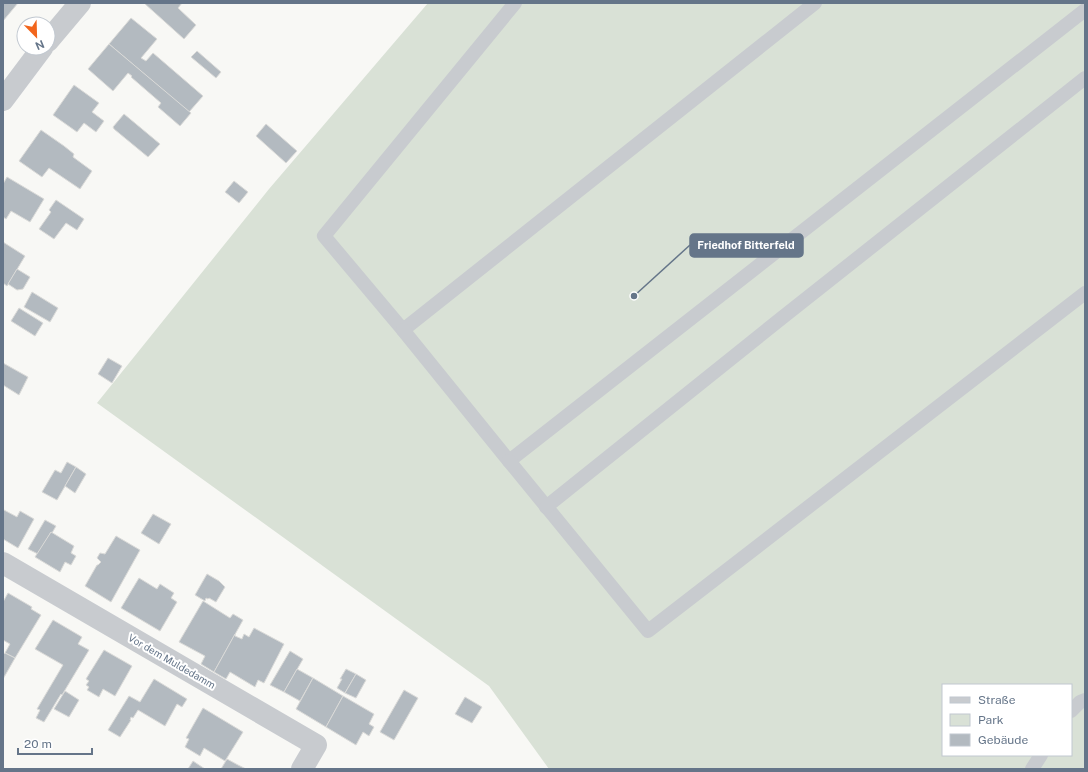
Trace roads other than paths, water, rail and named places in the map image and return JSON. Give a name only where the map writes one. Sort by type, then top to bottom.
[{"type":"street","points":[[56,32],[80,3]]},
{"type":"street","points":[[3,100],[36,56]]},
{"type":"street","name":"Vor dem Muldedamm","points":[[3,563],[316,745],[302,769]]},
{"type":"lane","points":[[515,3],[324,236],[403,330],[508,461],[648,630],[1085,292]]},
{"type":"lane","points":[[403,330],[815,3]]},
{"type":"lane","points":[[508,461],[1085,10]]},
{"type":"lane","points":[[546,507],[770,327],[1085,78]]},
{"type":"lane","points":[[1072,710],[1080,702],[1085,700]]},
{"type":"lane","points":[[1032,769],[1040,756]]},
{"type":"place","name":"Friedhof Bitterfeld","points":[[634,296]]}]
